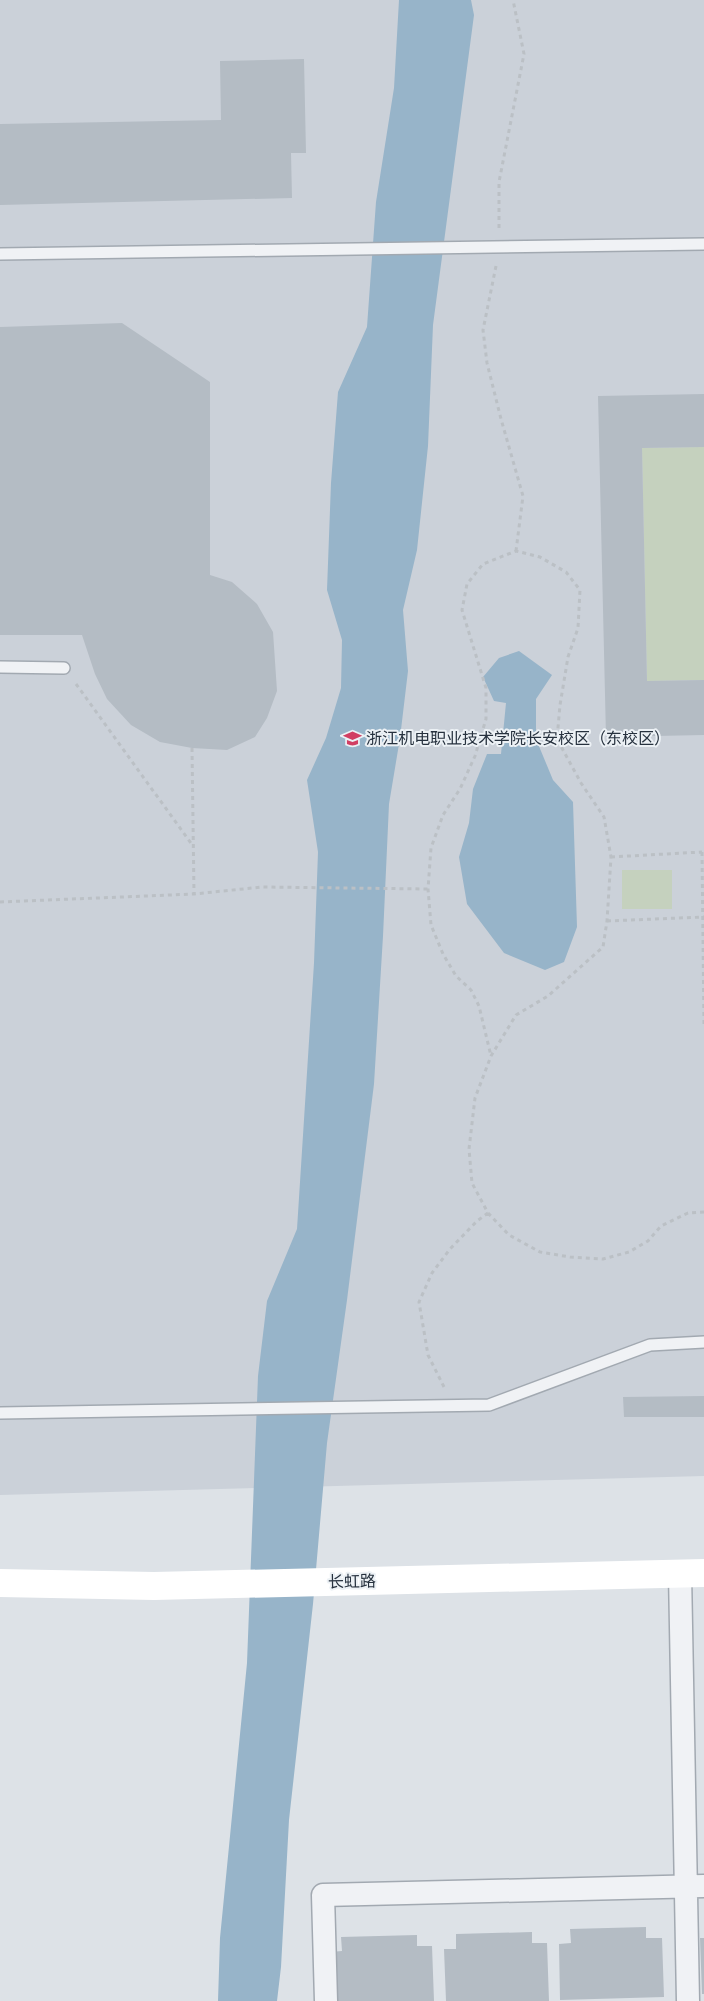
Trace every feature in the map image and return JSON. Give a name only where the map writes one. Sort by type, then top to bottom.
[{"type":"main road","name":"长虹路","points":[[0,1583],[154,1586],[692,1573]]},
{"type":"street","points":[[688,2001],[695,1887],[692,1573]]},
{"type":"street","points":[[326,2001],[323,1895],[695,1887]]},
{"type":"lane","points":[[0,254],[704,244]]},
{"type":"lane","points":[[0,667],[64,668]]},
{"type":"lane","points":[[0,1413],[490,1405],[650,1345],[704,1342]]},
{"type":"path","points":[[512,0],[524,54],[499,182],[497,247],[483,330],[487,362],[522,496],[516,551]]},
{"type":"path","points":[[491,1056],[479,1006],[471,990],[456,976],[443,954],[431,925],[426,889],[431,848],[443,815],[460,788],[476,756],[486,719],[486,688],[462,610],[468,584],[483,564],[516,551],[540,558],[566,572],[580,590],[578,628],[568,656],[560,705],[558,739],[581,783],[604,817],[611,856],[607,921],[603,947],[548,996],[516,1015],[491,1056],[475,1098],[470,1149],[472,1183],[488,1213],[509,1235],[540,1252],[570,1257],[603,1259],[629,1252],[648,1241],[661,1226],[688,1213],[704,1212]]},
{"type":"path","points":[[64,668],[193,846]]},
{"type":"path","points":[[192,748],[194,894]]},
{"type":"path","points":[[611,856],[703,852],[704,1025]]},
{"type":"path","points":[[0,902],[194,894],[262,887],[426,889]]},
{"type":"path","points":[[607,921],[703,917]]},
{"type":"path","points":[[453,1405],[428,1354],[419,1302],[432,1273],[450,1249],[477,1221],[488,1213]]},
{"type":"shaded area","name":"浙江机电职业技术学院长安校区（东校区）","points":[[0,0],[704,0],[704,1476],[0,1495]]},
{"type":"green space","points":[[704,447],[704,680],[647,681],[642,448]]},
{"type":"green space","points":[[622,870],[672,870],[672,909],[622,909]]},
{"type":"water","points":[[399,0],[471,0],[474,15],[433,325],[428,446],[417,550],[403,610],[408,671],[400,738],[389,804],[374,1084],[327,1443],[313,1604],[289,1820],[281,1967],[277,2001],[218,2001],[220,1938],[247,1663],[258,1376],[267,1301],[297,1229],[314,963],[318,852],[307,780],[326,738],[341,688],[342,640],[327,590],[331,483],[338,392],[367,327],[376,202],[394,88]]},
{"type":"water","points":[[519,651],[552,675],[536,699],[536,739],[553,780],[573,802],[577,927],[564,962],[545,970],[504,953],[467,904],[459,857],[469,823],[473,789],[487,754],[501,754],[506,703],[494,701],[483,677],[499,658]]},
{"type":"building","points":[[304,59],[306,153],[291,153],[292,198],[0,205],[0,124],[221,120],[220,61]]},
{"type":"building","points":[[122,323],[210,382],[210,575],[232,582],[257,604],[273,632],[277,691],[267,718],[255,737],[227,750],[192,748],[160,742],[131,725],[107,699],[95,674],[82,635],[0,635],[0,327]]},
{"type":"building","points":[[704,394],[704,447],[642,448],[647,681],[704,680],[704,735],[606,737],[598,396]]},
{"type":"building","points":[[704,1396],[704,1417],[624,1417],[623,1397]]},
{"type":"building","points":[[646,1927],[646,1938],[662,1938],[664,1997],[560,2000],[559,1944],[571,1943],[570,1929]]},
{"type":"building","points":[[532,1932],[532,1943],[547,1943],[549,2001],[446,2001],[444,1949],[456,1949],[456,1934]]},
{"type":"building","points":[[417,1935],[417,1946],[432,1946],[434,2001],[331,2001],[330,1952],[342,1951],[341,1937]]},
{"type":"building","points":[[700,1938],[704,1938],[704,1994],[702,1994]]},
{"type":"place","name":"浙江机电职业技术学院长安校区（东校区）","points":[[352,738]]}]
